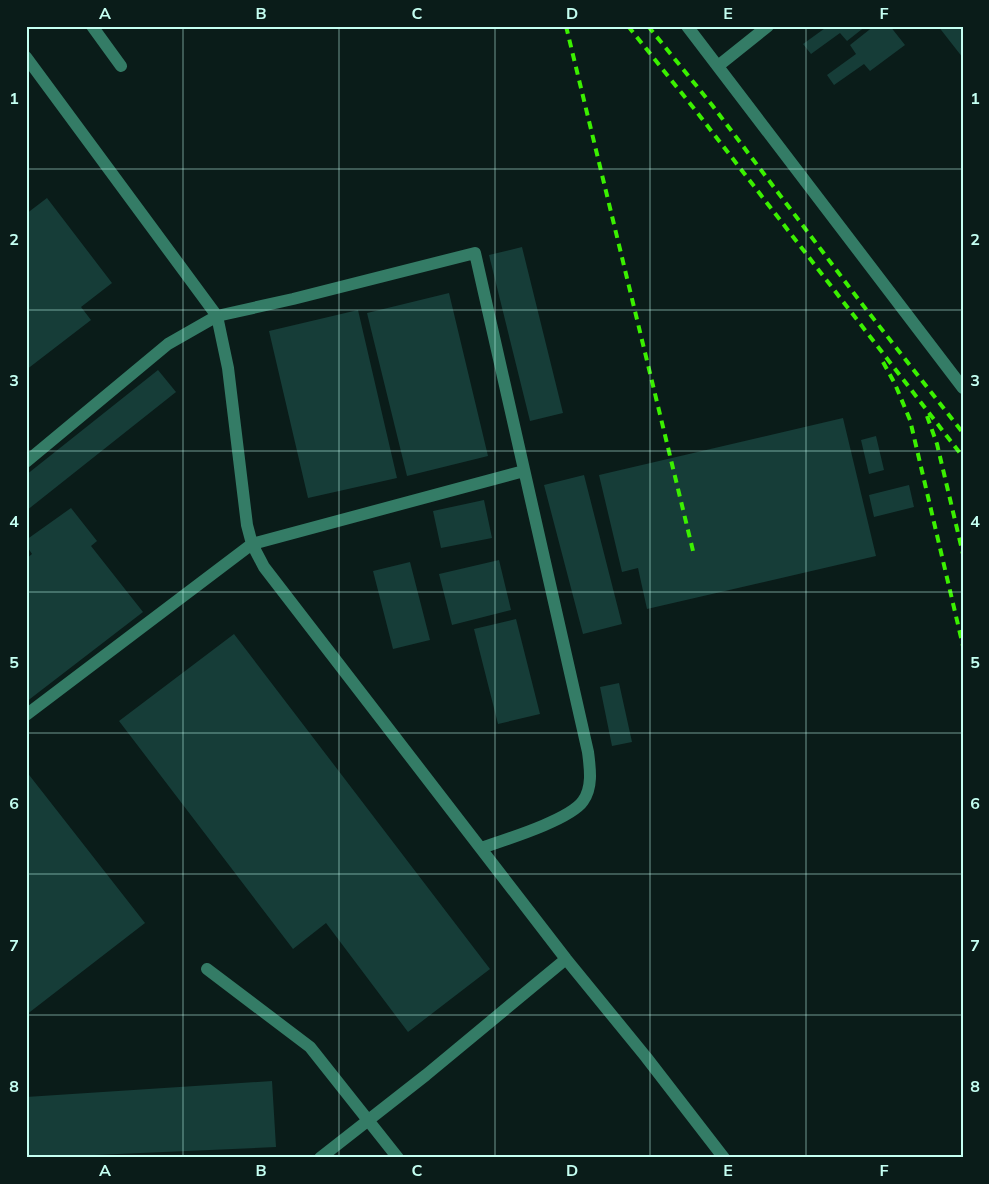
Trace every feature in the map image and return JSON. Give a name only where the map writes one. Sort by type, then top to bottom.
[{"type":"lane","points":[[92,26],[120,66]]},
{"type":"lane","points":[[688,26],[963,388]]},
{"type":"lane","points":[[718,66],[768,26]]},
{"type":"lane","points":[[26,57],[217,316],[228,368],[247,525],[252,544],[264,567],[566,959],[646,1057],[724,1158]]},
{"type":"lane","points":[[26,462],[168,344],[217,316],[476,253],[588,752],[590,769],[589,786],[583,801],[570,812],[481,848]]},
{"type":"lane","points":[[26,715],[252,544],[524,471]]},
{"type":"lane","points":[[320,1158],[426,1075],[566,959]]},
{"type":"lane","points":[[207,969],[310,1047],[398,1158]]},
{"type":"building","points":[[828,26],[866,26],[847,41],[840,33],[811,54],[803,44]]},
{"type":"building","points":[[874,26],[890,26],[905,45],[870,71],[864,64],[834,85],[827,75],[856,54],[850,45]]},
{"type":"building","points":[[938,26],[963,26],[963,58]]},
{"type":"building","points":[[47,198],[112,283],[81,307],[91,320],[26,370],[26,214]]},
{"type":"building","points":[[522,247],[563,413],[530,421],[489,255]]},
{"type":"building","points":[[449,293],[488,456],[407,476],[367,313]]},
{"type":"building","points":[[358,310],[397,478],[308,498],[269,331]]},
{"type":"building","points":[[158,370],[176,392],[26,511],[26,475]]},
{"type":"building","points":[[843,418],[876,556],[647,609],[638,568],[622,572],[599,475]]},
{"type":"building","points":[[876,436],[884,470],[869,474],[861,440]]},
{"type":"building","points":[[584,475],[622,624],[583,634],[544,485]]},
{"type":"building","points":[[909,485],[914,507],[874,517],[869,495]]},
{"type":"building","points":[[484,500],[492,538],[441,548],[433,511]]},
{"type":"building","points":[[71,508],[97,541],[91,546],[143,612],[26,702],[26,559],[32,554],[26,545],[26,540]]},
{"type":"building","points":[[499,560],[511,610],[452,625],[439,574]]},
{"type":"building","points":[[410,562],[430,640],[393,649],[373,571]]},
{"type":"building","points":[[516,619],[540,714],[498,724],[474,629]]},
{"type":"building","points":[[234,634],[490,969],[408,1032],[326,923],[293,949],[119,721]]},
{"type":"building","points":[[619,683],[632,742],[612,746],[600,687]]},
{"type":"building","points":[[26,771],[145,923],[26,1015]]},
{"type":"building","points":[[272,1081],[276,1147],[26,1158],[26,1097]]},
{"type":"railway","points":[[566,26],[694,555]]},
{"type":"railway","points":[[628,26],[696,111],[963,457]]},
{"type":"railway","points":[[648,26],[712,105],[862,304],[963,433]]},
{"type":"railway","points":[[883,362],[895,384],[910,420],[963,646]]},
{"type":"railway","points":[[927,416],[937,444],[963,554]]}]
